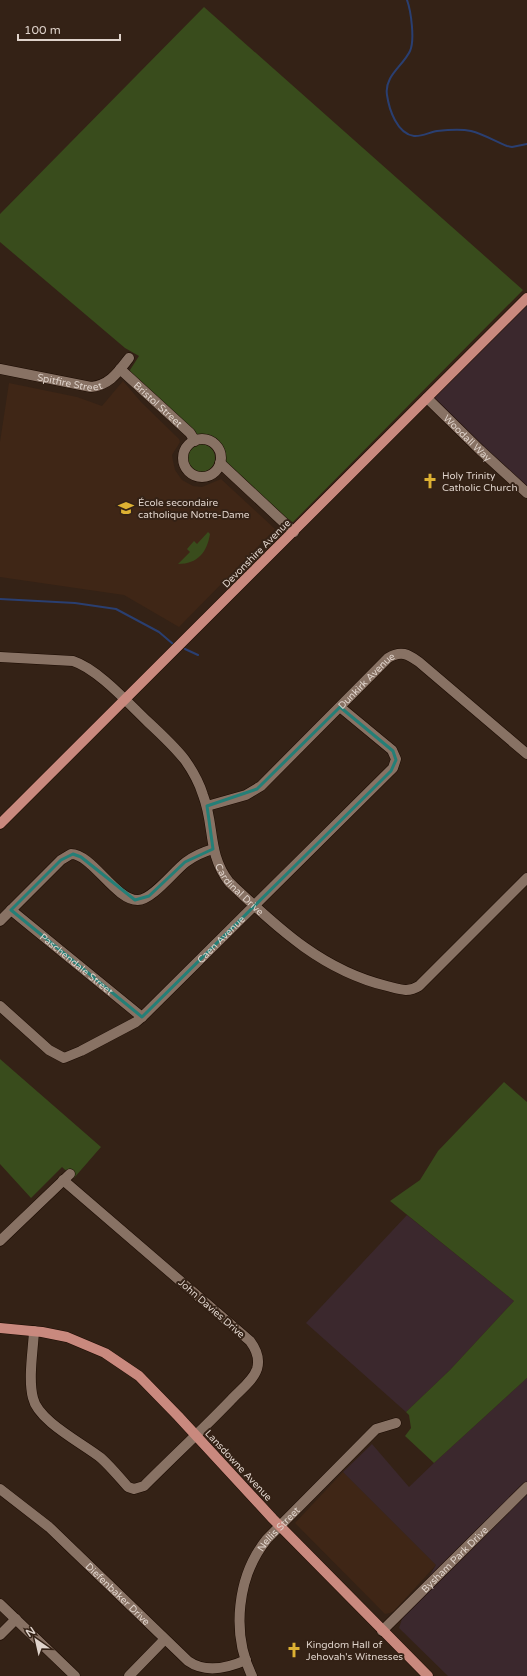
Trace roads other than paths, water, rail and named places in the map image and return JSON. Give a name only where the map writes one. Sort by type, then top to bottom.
[{"type":"main road","name":"Devonshire Avenue","points":[[0,824],[527,298]]},
{"type":"main road","name":"Lansdowne Avenue","points":[[0,1328],[58,1335],[82,1342],[119,1361],[138,1375],[154,1390],[280,1526],[428,1676]]},
{"type":"street","name":"Spitfire Street","points":[[0,369],[91,387],[101,386],[108,382],[129,358]]},
{"type":"street","name":"Bristol Street","points":[[120,369],[190,433],[194,441]]},
{"type":"street","name":"Woodall Way","points":[[427,398],[527,493]]},
{"type":"street","points":[[206,440],[212,442],[220,452],[220,463],[214,473],[208,476],[195,476],[185,467],[183,455],[185,448],[194,441],[206,440]]},
{"type":"street","points":[[220,463],[294,532]]},
{"type":"street","name":"Dunkirk Avenue","points":[[206,806],[247,795],[257,789],[388,658],[400,653],[406,654],[419,662],[527,754]]},
{"type":"street","name":"Cardinal Drive","points":[[0,657],[68,661],[78,663],[90,669],[125,700],[184,759],[196,779],[206,806],[213,849],[217,863],[224,874],[255,907],[298,944],[323,961],[370,982],[407,991],[414,990],[434,973],[527,878]]},
{"type":"street","name":"Caen Avenue","points":[[0,1006],[49,1050],[64,1058],[81,1052],[136,1022],[142,1017],[255,907],[389,773],[396,764],[396,759],[392,750],[340,707]]},
{"type":"street","points":[[0,921],[61,860],[71,854],[81,857],[122,893],[130,898],[138,900],[150,896],[180,867],[192,858],[213,849]]},
{"type":"street","name":"Paschendale Street","points":[[11,910],[142,1017]]},
{"type":"street","name":"John Davies Drive","points":[[0,1241],[66,1177],[250,1341],[255,1349],[258,1360],[254,1374],[196,1436],[144,1486],[134,1489],[128,1487],[100,1458],[47,1419],[35,1404],[31,1391],[34,1331]]},
{"type":"street","name":"Nellis Street","points":[[252,1676],[242,1643],[240,1624],[244,1584],[251,1563],[257,1553],[280,1526],[376,1429],[396,1423]]},
{"type":"street","name":"Bysham Park Drive","points":[[382,1630],[527,1487]]},
{"type":"street","name":"Diefenbaker Drive","points":[[0,1489],[49,1527],[164,1640],[188,1661],[200,1666],[219,1668],[246,1660]]},
{"type":"street","points":[[0,1604],[75,1676]]},
{"type":"street","points":[[0,1635],[16,1619]]},
{"type":"street","points":[[129,1676],[164,1640]]},
{"type":"waterway","points":[[407,0],[412,26],[410,51],[391,77],[387,88],[387,95],[392,114],[403,131],[414,136],[420,136],[437,131],[463,130],[480,134],[507,146],[512,147],[527,144]]},
{"type":"waterway","points":[[0,599],[75,603],[116,609],[159,632],[173,644]]},
{"type":"waterway","points":[[185,649],[198,655]]},
{"type":"place","name":"Holy Trinity Catholic Church","points":[[430,481]]},
{"type":"place","name":"École secondaire catholique Notre-Dame","points":[[126,508]]},
{"type":"place","name":"Kingdom Hall of Jehovah's Witnesses","points":[[294,1650]]}]
